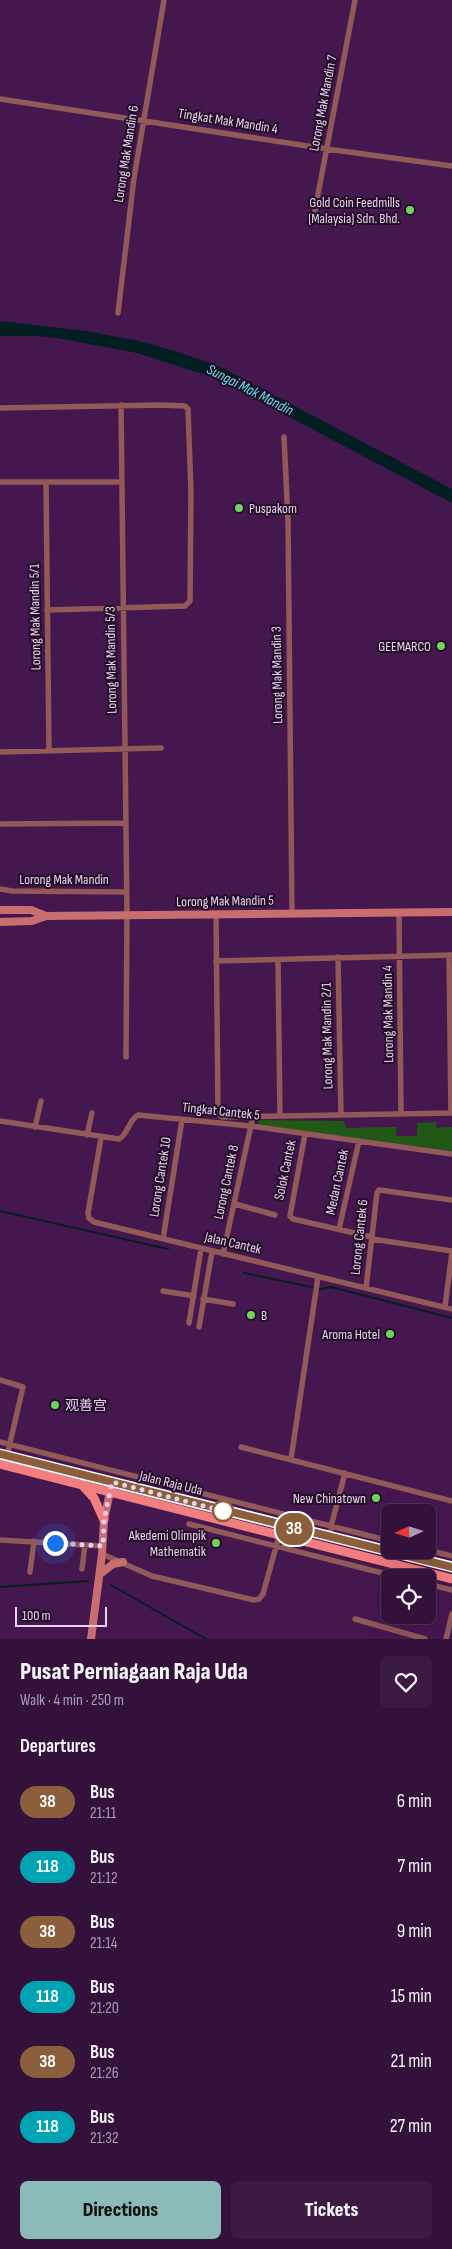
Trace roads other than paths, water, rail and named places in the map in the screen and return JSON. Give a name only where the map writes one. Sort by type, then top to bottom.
[{"type":"main road","name":"Jalan Raja Uda","points":[[4,1455],[279,1536],[452,1579]]},
{"type":"main road","name":"Jalan Raja Uda","points":[[0,1464],[81,1484],[111,1486],[452,1567]]},
{"type":"main road","points":[[81,1484],[94,1498],[104,1520]]},
{"type":"street","name":"Lorong Mak Mandin 6","points":[[118,313],[128,221],[164,0]]},
{"type":"street","name":"Lorong Mak Mandin 7","points":[[315,210],[355,0]]},
{"type":"street","name":"Tingkat Mak Mandin 4","points":[[0,99],[327,149],[452,166]]},
{"type":"street","name":"Lorong Mak Mandin 5/3","points":[[121,405],[126,915]]},
{"type":"street","points":[[0,408],[180,405],[188,409],[191,493],[190,601],[185,606],[48,610]]},
{"type":"street","name":"Lorong Mak Mandin 3","points":[[284,437],[288,520],[292,913]]},
{"type":"street","points":[[0,482],[122,482]]},
{"type":"street","name":"Lorong Mak Mandin 5/1","points":[[46,482],[49,751]]},
{"type":"street","points":[[0,752],[161,748]]},
{"type":"street","points":[[0,824],[125,823]]},
{"type":"street","name":"Lorong Mak Mandin","points":[[1,889],[126,892]]},
{"type":"street","name":"Lorong Mak Mandin 5","points":[[0,910],[31,910],[46,916],[452,912]]},
{"type":"street","name":"Lorong Mak Mandin 4","points":[[399,913],[401,1114]]},
{"type":"street","points":[[216,914],[216,961],[218,1113],[222,1117],[451,1113],[450,955],[216,961]]},
{"type":"street","points":[[126,915],[126,1057]]},
{"type":"street","points":[[0,922],[32,921],[46,916]]},
{"type":"street","name":"Lorong Mak Mandin 2/1","points":[[338,957],[341,1115]]},
{"type":"street","points":[[278,960],[280,1116]]},
{"type":"street","points":[[34,1127],[40,1101]]},
{"type":"street","points":[[87,1135],[92,1112]]},
{"type":"street","name":"Tingkat Cantek 5","points":[[0,1121],[101,1138],[119,1139],[126,1135],[133,1118],[138,1116],[250,1126],[452,1154]]},
{"type":"street","name":"Lorong Cantek 8","points":[[223,1254],[250,1126],[254,1116]]},
{"type":"street","name":"Lorong Cantek 10","points":[[164,1239],[182,1120]]},
{"type":"street","name":"Solok Cantek","points":[[305,1134],[290,1216],[372,1238],[452,1252]]},
{"type":"street","name":"Jalan Cantek","points":[[101,1138],[89,1205],[89,1218],[94,1222],[317,1279],[366,1288],[452,1309]]},
{"type":"street","name":"Medan Cantek","points":[[339,1229],[358,1141]]},
{"type":"street","name":"Lorong Cantek 6","points":[[366,1288],[377,1192],[379,1190],[452,1200]]},
{"type":"street","points":[[235,1204],[275,1215]]},
{"type":"street","points":[[190,1323],[201,1249]]},
{"type":"street","points":[[199,1327],[212,1252]]},
{"type":"street","points":[[445,1307],[452,1252]]},
{"type":"street","points":[[291,1460],[317,1279]]},
{"type":"street","points":[[163,1291],[194,1296]]},
{"type":"street","points":[[204,1299],[233,1304]]},
{"type":"street","points":[[0,1380],[23,1386],[10,1445],[4,1455]]},
{"type":"street","name":"Jalan Raja Uda","points":[[0,1442],[381,1539]]},
{"type":"street","points":[[240,1447],[452,1501]]},
{"type":"street","points":[[328,1538],[344,1473]]},
{"type":"street","points":[[91,1639],[103,1550],[104,1520],[111,1486]]},
{"type":"street","points":[[189,1524],[381,1572]]},
{"type":"street","points":[[0,1540],[85,1545],[103,1550],[152,1576],[175,1583],[254,1600],[259,1599],[263,1594],[279,1536]]},
{"type":"street","points":[[30,1572],[34,1541]]},
{"type":"street","points":[[82,1569],[85,1545]]},
{"type":"street","points":[[436,1552],[452,1556]]},
{"type":"street","points":[[100,1574],[113,1564],[123,1562]]},
{"type":"street","points":[[436,1586],[452,1590]]},
{"type":"street","points":[[446,1639],[452,1614]]},
{"type":"street","points":[[355,1620],[425,1639]]},
{"type":"water","name":"Sungai Mak Mandin","points":[[0,321],[86,331],[139,341],[221,367],[452,489],[452,503],[215,378],[137,353],[57,338],[0,336]]},
{"type":"waterway","points":[[0,1211],[168,1249]]},
{"type":"waterway","points":[[244,1273],[321,1289],[331,1287],[452,1318]]},
{"type":"waterway","points":[[0,1587],[88,1581]]},
{"type":"waterway","points":[[111,1585],[206,1639]]},
{"type":"place","name":"Gold Coin Feedmills (Malaysia) Sdn. Bhd.","points":[[410,210]]},
{"type":"place","name":"Puspakom","points":[[239,508]]},
{"type":"place","name":"GEEMARCO","points":[[441,646]]},
{"type":"place","name":"B","points":[[251,1315]]},
{"type":"place","name":"Aroma Hotel","points":[[390,1334]]},
{"type":"place","name":"观善宫","points":[[55,1405]]},
{"type":"place","name":"New Chinatown","points":[[376,1498]]},
{"type":"place","name":"Akedemi Olimpik Mathematik","points":[[216,1543]]}]
